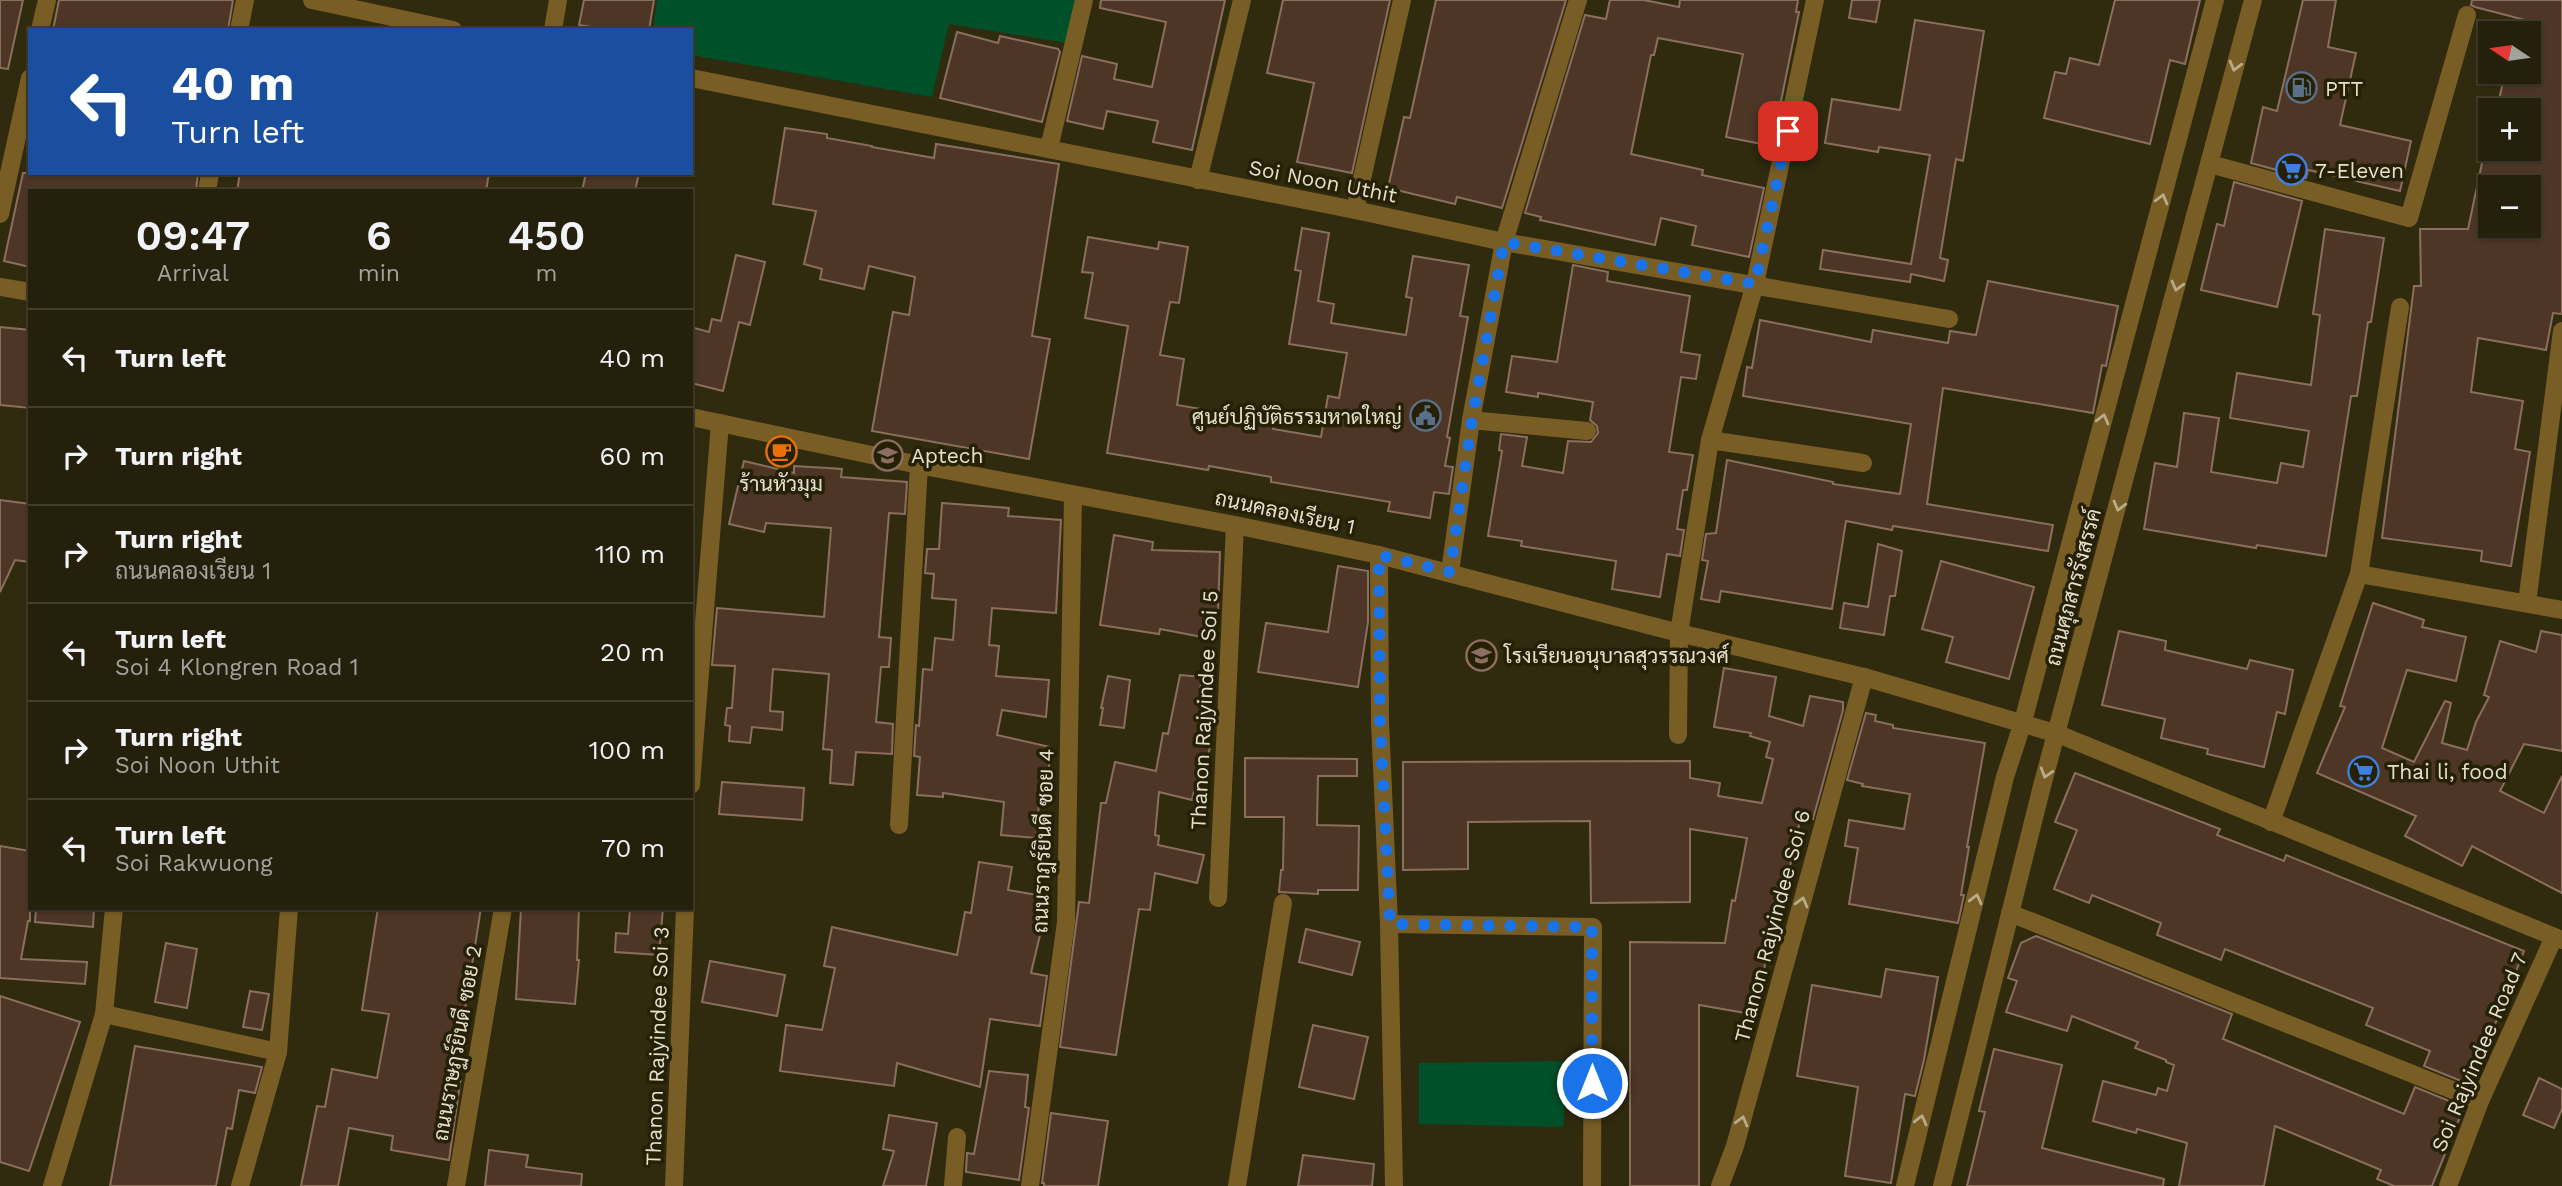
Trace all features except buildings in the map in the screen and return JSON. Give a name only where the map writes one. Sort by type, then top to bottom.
[{"type":"street","points":[[40,28],[47,0]]},
{"type":"street","points":[[239,28],[245,0]]},
{"type":"street","points":[[312,0],[444,28]]},
{"type":"street","points":[[553,28],[558,0]]},
{"type":"street","points":[[1049,148],[1084,0]]},
{"type":"street","points":[[1198,180],[1242,0]]},
{"type":"street","points":[[1355,210],[1402,0]]},
{"type":"street","points":[[1450,572],[1472,420],[1504,242],[1578,0]]},
{"type":"street","points":[[1678,735],[1679,633],[1710,440],[1755,284],[1815,0]]},
{"type":"street","name":"ถนนศุภสารรังสรรค์","points":[[1905,1186],[2006,777],[2215,0]]},
{"type":"street","name":"ถนนศุภสารรังสรรค์","points":[[1942,1186],[2010,913],[2253,0]]},
{"type":"street","points":[[2210,163],[2409,218],[2467,15]]},
{"type":"street","name":"Soi Noon Uthit","points":[[693,78],[1049,148],[1504,242],[1949,318]]},
{"type":"street","points":[[0,214],[28,87]]},
{"type":"street","points":[[0,287],[28,292]]},
{"type":"street","points":[[2271,822],[2359,574],[2400,307]]},
{"type":"street","points":[[2527,603],[2562,331]]},
{"type":"street","name":"ถนนคลองเรียน 1","points":[[693,417],[919,465],[1235,524],[1379,555],[1679,633],[1864,677],[2058,734],[2558,938]]},
{"type":"street","points":[[1472,420],[1587,431]]},
{"type":"street","points":[[693,760],[720,423]]},
{"type":"street","points":[[1710,440],[1863,463]]},
{"type":"street","points":[[899,825],[919,465]]},
{"type":"street","name":"ถนนราฎร์ยินดี ซอย 4","points":[[1030,1186],[1066,922],[1073,495]]},
{"type":"street","name":"Thanon Rajyindee Soi 5","points":[[1218,898],[1235,524]]},
{"type":"street","points":[[1379,555],[1380,722],[1390,924],[1394,1186]]},
{"type":"street","points":[[2359,574],[2562,610]]},
{"type":"street","name":"Thanon Rajyindee Soi 6","points":[[1720,1186],[1735,1146],[1864,677]]},
{"type":"street","points":[[1237,1186],[1283,903]]},
{"type":"street","points":[[52,1186],[104,1014],[114,910]]},
{"type":"street","points":[[240,1186],[278,1052],[289,910]]},
{"type":"street","name":"ถนนราษฏร์ยินดี ซอย 2","points":[[456,1186],[503,910]]},
{"type":"street","name":"Thanon Rajyindee Soi 3","points":[[674,1186],[685,910]]},
{"type":"street","points":[[2010,913],[2480,1101]]},
{"type":"street","points":[[1390,924],[1592,927],[1592,1186]]},
{"type":"street","name":"Soi Rajyindee Road 7","points":[[2448,1186],[2480,1101],[2558,938]]},
{"type":"street","points":[[104,1014],[278,1052]]},
{"type":"street","points":[[953,1186],[957,1137]]},
{"type":"green space","points":[[657,0],[1075,0],[1073,44],[949,24],[932,97],[693,55],[693,28],[653,28]]},
{"type":"green space","points":[[1568,1061],[1563,1127],[1419,1124],[1419,1063]]},
{"type":"place","name":"PTT","points":[[2302,88]]},
{"type":"place","name":"7-Eleven","points":[[2292,170]]},
{"type":"place","name":"ศูนย์ปฏิบัติธรรมหาดใหญ่","points":[[1425,416]]},
{"type":"place","name":"ร้านหัวมุม","points":[[781,451]]},
{"type":"place","name":"Aptech","points":[[888,455]]},
{"type":"place","name":"โรงเรียนอนุบาลสุวรรณวงศ์","points":[[1481,655]]},
{"type":"place","name":"Thai li, food","points":[[2364,771]]},
{"type":"route","points":[[1592,1083],[1592,927],[1390,924],[1380,722],[1379,555],[1450,572],[1472,420],[1504,242],[1755,284],[1788,131]]}]
